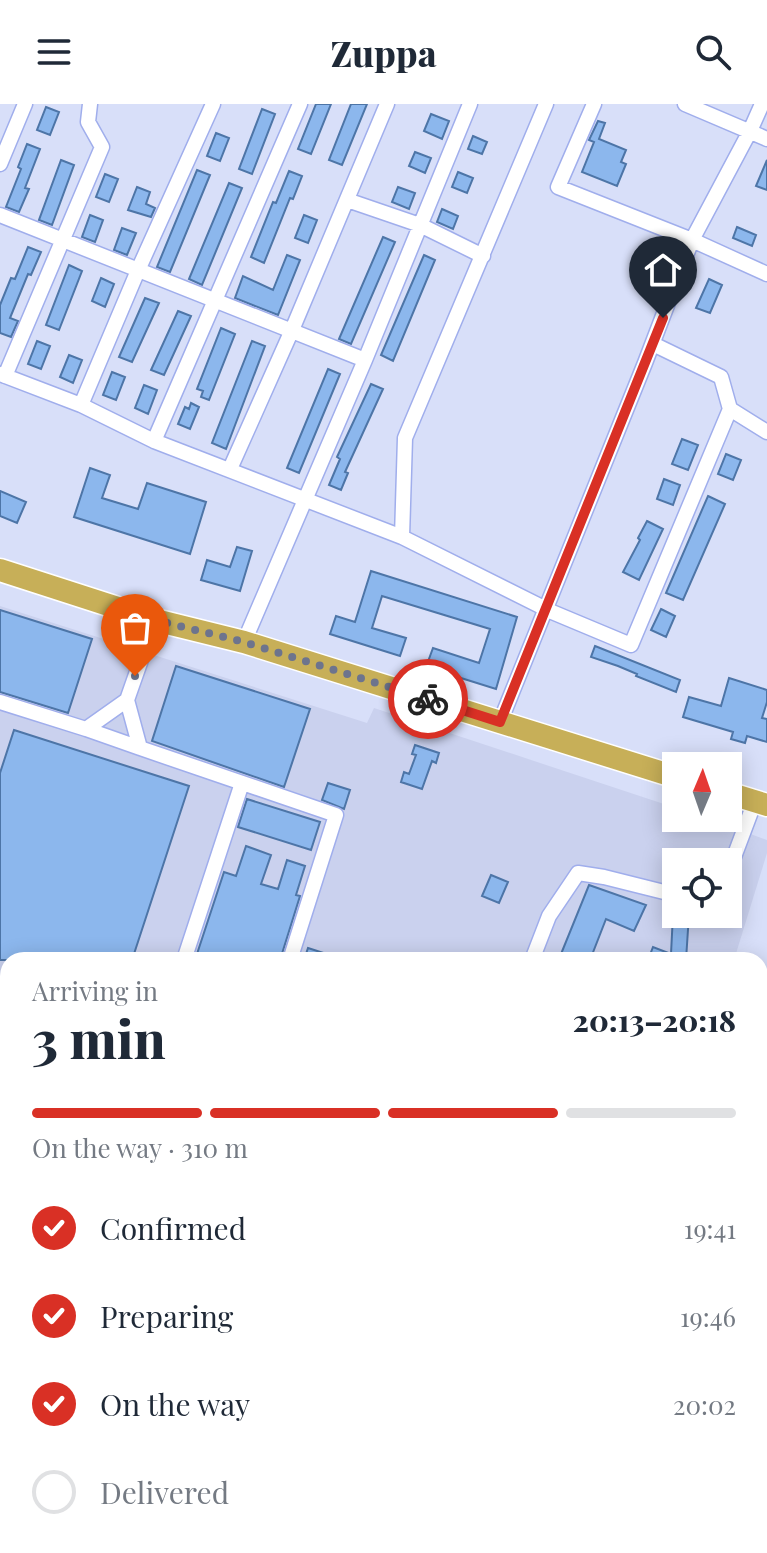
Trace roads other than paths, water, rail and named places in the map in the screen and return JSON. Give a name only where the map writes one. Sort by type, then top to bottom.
[{"type":"highway","points":[[0,570],[155,620],[244,642],[662,773]]},
{"type":"street","points":[[0,164],[25,104]]},
{"type":"street","points":[[90,104],[88,122],[102,147],[64,240],[2,375],[81,405],[154,441],[402,537],[544,608],[631,645],[730,409],[721,377],[653,344]]},
{"type":"street","points":[[81,405],[213,104]]},
{"type":"street","points":[[154,441],[300,104]]},
{"type":"street","points":[[230,469],[387,104]]},
{"type":"street","points":[[244,642],[470,104]]},
{"type":"street","points":[[402,537],[405,438],[546,104]]},
{"type":"street","points":[[594,104],[558,187],[692,240],[767,274]]},
{"type":"street","points":[[685,104],[767,139]]},
{"type":"street","points":[[500,722],[692,240],[762,104]]},
{"type":"street","points":[[347,200],[420,225],[483,256]]},
{"type":"street","points":[[0,215],[365,360]]},
{"type":"street","points":[[730,409],[767,432]]},
{"type":"street","points":[[140,748],[127,700],[155,620]]},
{"type":"street","points":[[86,729],[127,700]]},
{"type":"street","points":[[0,702],[336,815],[293,952]]},
{"type":"street","points":[[187,952],[242,783]]},
{"type":"street","points":[[740,848],[761,803]]},
{"type":"street","points":[[535,952],[549,916],[578,873],[662,892]]}]
